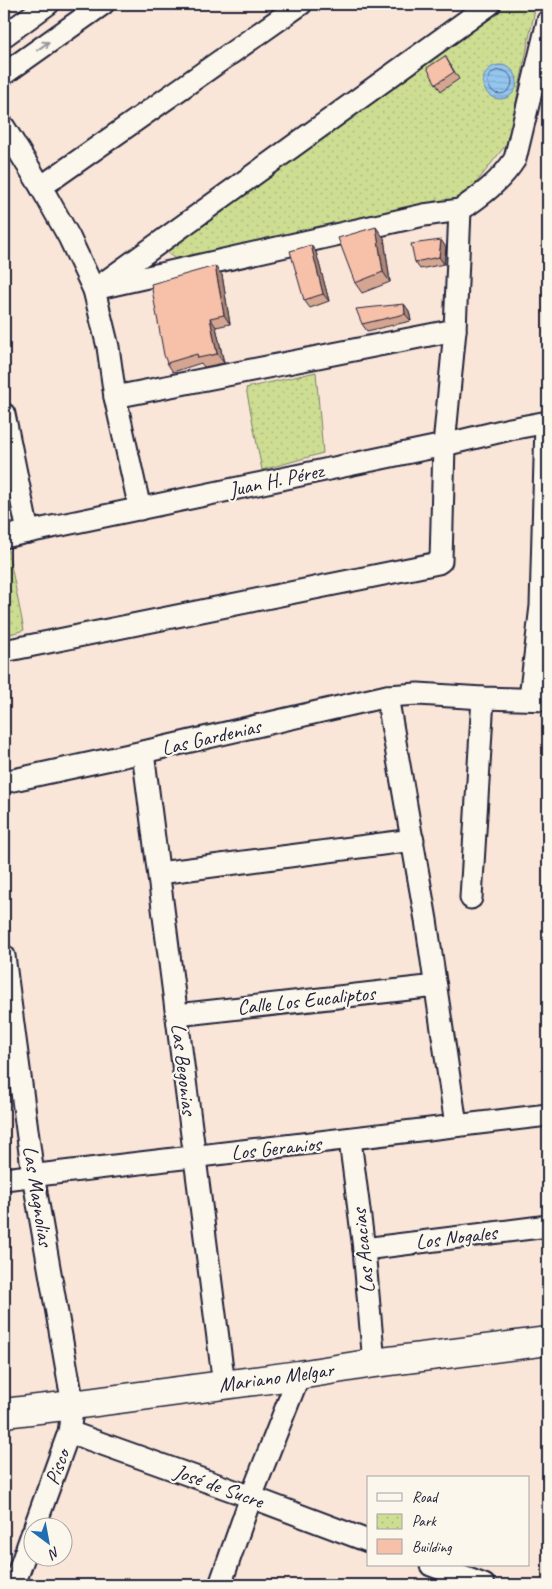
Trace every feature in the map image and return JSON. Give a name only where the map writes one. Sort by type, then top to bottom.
[{"type":"main road","name":"Mariano Melgar","points":[[4,1413],[548,1341]]},
{"type":"street","points":[[4,36],[48,4]]},
{"type":"street","points":[[4,74],[103,4]]},
{"type":"street","points":[[41,187],[301,4]]},
{"type":"street","points":[[94,290],[490,4]]},
{"type":"street","points":[[94,290],[424,215],[460,210],[497,182],[507,172],[515,159],[548,21]]},
{"type":"street","points":[[4,127],[41,187],[69,238],[94,290],[108,347],[115,397],[140,509]]},
{"type":"street","points":[[4,651],[438,563],[442,558],[444,445],[454,330],[460,210]]},
{"type":"street","points":[[115,397],[454,330]]},
{"type":"street","points":[[4,414],[28,532]]},
{"type":"street","points":[[539,699],[544,606],[547,423]]},
{"type":"street","name":"Juan H. Pérez","points":[[4,537],[444,445],[510,429],[547,423]]},
{"type":"street","name":"Las Gardenias","points":[[4,782],[387,696],[418,694],[539,699]]},
{"type":"street","points":[[387,696],[436,986],[456,1125]]},
{"type":"street","points":[[472,898],[482,698]]},
{"type":"street","name":"Las Begonias","points":[[143,752],[224,1385]]},
{"type":"street","points":[[159,874],[412,840]]},
{"type":"street","name":"Las Magnolias","points":[[4,956],[34,1175],[73,1405]]},
{"type":"street","name":"Calle Los Eucaliptos","points":[[177,1015],[436,986]]},
{"type":"street","name":"Los Geranios","points":[[4,1180],[548,1115]]},
{"type":"street","name":"Las Acacias","points":[[350,1140],[364,1249],[374,1363]]},
{"type":"street","name":"Los Nogales","points":[[364,1249],[548,1226]]},
{"type":"street","points":[[220,1585],[251,1497],[299,1375]]},
{"type":"street","name":"Pisco","points":[[39,1516],[70,1432],[73,1405]]},
{"type":"street","name":"José de Sucre","points":[[70,1432],[367,1541]]},
{"type":"street","points":[[14,1585],[22,1562]]},
{"type":"street","points":[[432,1566],[450,1579],[484,1585]]},
{"type":"green space","points":[[504,4],[536,4],[508,142],[466,196],[176,259],[168,254],[166,245]]},
{"type":"green space","points":[[316,372],[323,453],[262,470],[246,388]]},
{"type":"green space","points":[[8,550],[24,630],[4,636],[4,551]]},
{"type":"water","points":[[500,65],[512,70],[517,82],[512,94],[500,99],[488,94],[483,82],[488,70]]},
{"type":"building","points":[[445,56],[454,72],[436,84],[427,68]]},
{"type":"building","points":[[376,227],[383,272],[355,283],[338,238]]},
{"type":"building","points":[[441,240],[439,257],[415,262],[411,244]]},
{"type":"building","points":[[311,245],[323,294],[304,300],[290,251]]},
{"type":"building","points":[[215,266],[224,315],[210,318],[217,354],[198,358],[197,354],[167,363],[151,284]]},
{"type":"building","points":[[404,304],[405,314],[362,324],[356,309]]}]
